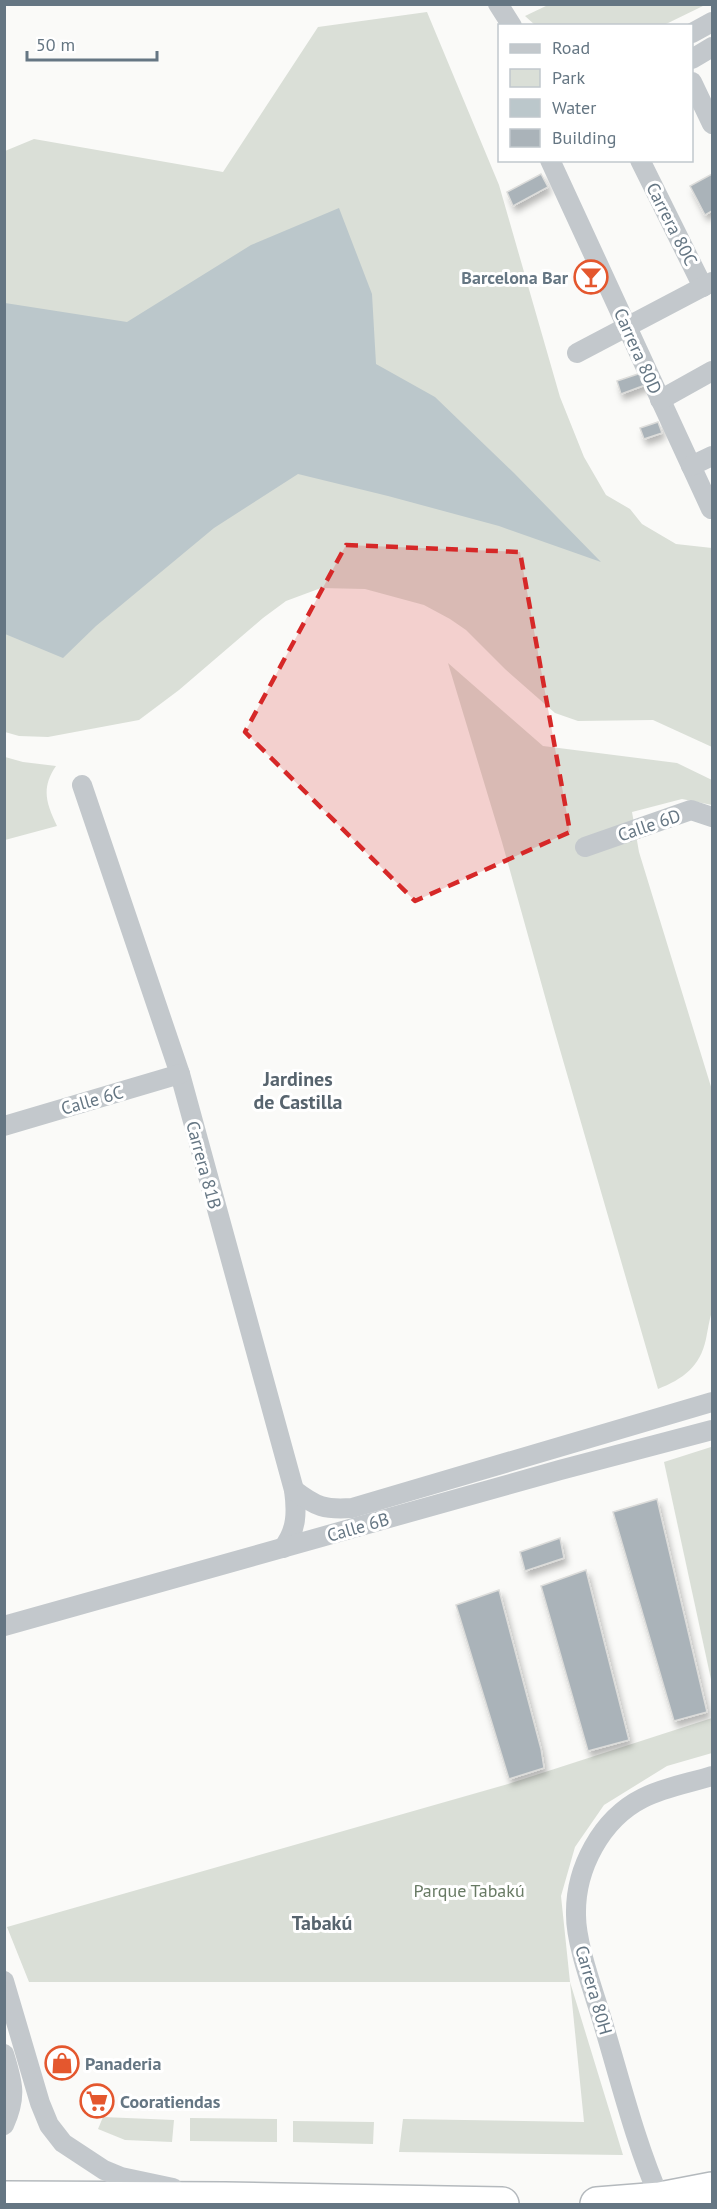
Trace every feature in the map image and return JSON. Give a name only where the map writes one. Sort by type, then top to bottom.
[{"type":"highway","points":[[597,2205],[660,2199],[712,2189]]},
{"type":"highway","points":[[4,2198],[225,2199],[502,2205]]},
{"type":"street","points":[[498,4],[511,24]]},
{"type":"street","points":[[693,32],[712,22]]},
{"type":"street","points":[[693,58],[712,47]]},
{"type":"street","points":[[693,84],[712,124]]},
{"type":"street","name":"Carrera 80D","points":[[551,162],[712,509]]},
{"type":"street","name":"Carrera 80C","points":[[641,162],[708,285]]},
{"type":"street","points":[[577,353],[708,285]]},
{"type":"street","points":[[660,400],[712,371]]},
{"type":"street","points":[[691,466],[712,456]]},
{"type":"street","name":"Carrera 81B","points":[[82,785],[180,1074],[294,1490],[296,1518],[290,1538],[283,1548]]},
{"type":"street","name":"Calle 6D","points":[[585,847],[691,810],[712,817]]},
{"type":"street","name":"Calle 6C","points":[[4,1126],[180,1074]]},
{"type":"street","name":"Calle 6B","points":[[294,1490],[313,1504],[325,1509],[352,1508],[712,1402]]},
{"type":"street","name":"Calle 6B","points":[[4,1626],[560,1470],[712,1430]]},
{"type":"street","name":"Carrera 80H","points":[[660,2199],[639,2147],[583,1952],[576,1914],[578,1893],[584,1865],[600,1836],[616,1818],[643,1798],[712,1776]]},
{"type":"street","points":[[4,1981],[40,2103],[49,2126],[63,2143],[90,2163],[121,2177],[225,2199]]},
{"type":"street","points":[[4,2054],[14,2094],[13,2106],[4,2125]]},
{"type":"highlighted area","points":[[346,545],[520,552],[570,832],[415,901],[245,732]]},
{"type":"green space","points":[[548,4],[705,5],[666,24],[534,24],[525,16]]},
{"type":"green space","points":[[427,12],[499,185],[560,397],[584,457],[606,495],[630,509],[642,524],[676,544],[712,548],[712,747],[653,720],[578,721],[555,713],[505,669],[466,630],[424,605],[365,589],[321,588],[286,601],[179,690],[139,720],[48,737],[19,736],[5,732],[5,151],[34,139],[223,172],[318,27]]},
{"type":"green space","points":[[448,663],[543,746],[677,763],[712,780],[712,805],[682,799],[632,812],[639,852],[712,1090],[712,1311],[703,1349],[695,1364],[683,1376],[658,1389],[502,842]]},
{"type":"green space","points":[[5,757],[56,766],[48,781],[47,796],[57,826],[5,840]]},
{"type":"green space","points":[[711,1447],[712,1450],[712,1684],[664,1462]]},
{"type":"green space","name":"Parque Tabakú","points":[[712,1718],[712,1753],[667,1766],[604,1805],[575,1847],[561,1896],[570,1982],[29,1982],[7,1927],[508,1784]]},
{"type":"green space","points":[[570,1982],[623,2155],[399,2152],[403,2119],[584,2122]]},
{"type":"green space","points":[[103,2117],[174,2120],[172,2142],[125,2140],[98,2129]]},
{"type":"green space","points":[[190,2118],[277,2119],[277,2142],[190,2141]]},
{"type":"green space","points":[[293,2121],[374,2122],[373,2144],[293,2142]]},
{"type":"water","points":[[339,208],[372,294],[376,364],[435,397],[601,562],[499,526],[298,474],[214,528],[96,626],[63,658],[5,634],[5,303],[127,322],[251,245]]},
{"type":"building","points":[[541,174],[548,187],[513,206],[507,192]]},
{"type":"building","points":[[712,174],[712,211],[705,215],[690,186]]},
{"type":"building","points":[[644,372],[648,384],[621,394],[617,381]]},
{"type":"building","points":[[658,422],[662,433],[644,439],[640,428]]},
{"type":"building","points":[[657,1499],[707,1712],[674,1721],[613,1512]]},
{"type":"building","points":[[560,1538],[564,1558],[525,1571],[520,1552]]},
{"type":"building","points":[[586,1570],[629,1740],[588,1751],[541,1586]]},
{"type":"building","points":[[499,1590],[544,1768],[509,1779],[456,1605]]},
{"type":"place","name":"Barcelona Bar","points":[[591,277]]},
{"type":"place","name":"Panaderia","points":[[62,2063]]},
{"type":"place","name":"Cooratiendas","points":[[97,2101]]},
{"type":"district","name":"Jardines de Castilla","points":[[298,1090]]},
{"type":"district","name":"Tabakú","points":[[322,1923]]}]
